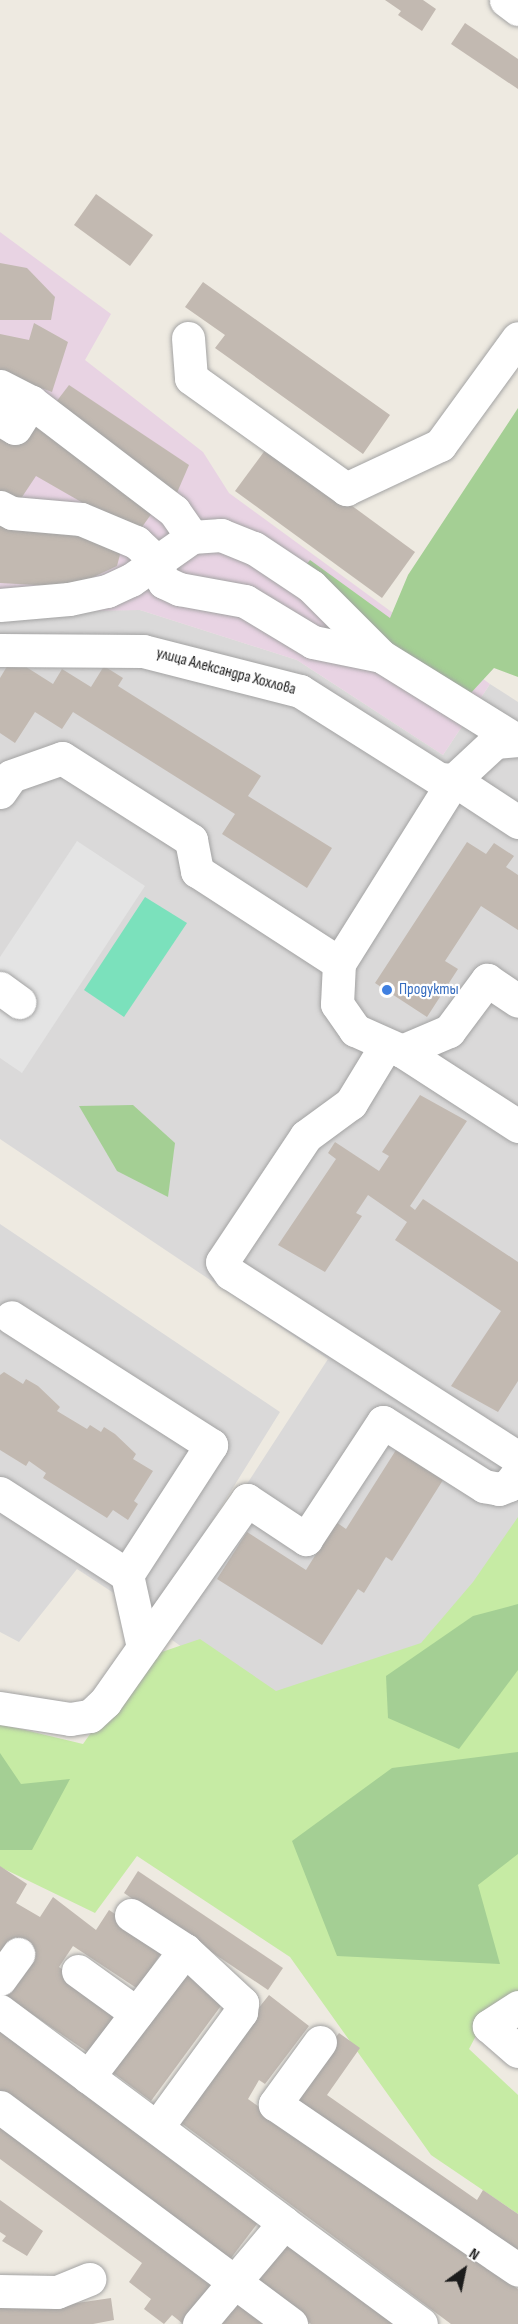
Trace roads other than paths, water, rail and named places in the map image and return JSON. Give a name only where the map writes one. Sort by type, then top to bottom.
[{"type":"street","points":[[506,0],[518,9]]},
{"type":"street","points":[[188,338],[191,378],[346,489],[440,445],[518,338]]},
{"type":"street","points":[[0,386],[31,402],[174,511],[192,537]]},
{"type":"street","points":[[0,419],[15,428],[31,402]]},
{"type":"street","points":[[0,507],[12,513],[81,519],[136,542],[154,560],[164,582],[179,589],[245,601],[313,642],[381,656]]},
{"type":"street","points":[[0,605],[69,599],[106,591],[131,580],[154,560],[192,537],[221,535],[254,548],[311,586],[381,656],[515,739]]},
{"type":"street","name":"улица Александра Хохлова","points":[[0,650],[143,651],[300,691],[425,772],[454,780],[518,822]]},
{"type":"street","points":[[515,739],[495,742],[454,780],[339,963],[337,1004],[355,1030],[393,1049],[518,1126]]},
{"type":"street","points":[[0,792],[11,776],[62,758],[191,840],[197,871],[339,963]]},
{"type":"street","points":[[518,1001],[487,980],[449,1031],[393,1049],[351,1103],[306,1136],[222,1262],[230,1274],[518,1458]]},
{"type":"street","points":[[11,1317],[211,1445],[127,1575]]},
{"type":"street","points":[[0,1708],[69,1719],[90,1716],[105,1702],[247,1500],[306,1539],[383,1422],[484,1486],[499,1489],[509,1485],[518,1473]]},
{"type":"street","points":[[0,1493],[127,1575],[143,1647]]},
{"type":"street","points":[[130,1915],[185,1950],[242,2003],[241,2012],[157,2127]]},
{"type":"street","points":[[88,2077],[185,1950]]},
{"type":"street","points":[[78,1971],[136,2013]]},
{"type":"street","points":[[518,2007],[489,2026],[518,2051]]},
{"type":"street","points":[[0,2011],[421,2324]]},
{"type":"street","points":[[320,2042],[274,2104],[518,2270]]},
{"type":"street","points":[[0,2107],[291,2324]]},
{"type":"street","points":[[199,2324],[237,2284],[284,2223]]},
{"type":"street","points":[[0,2291],[57,2292],[90,2279]]},
{"type":"place","name":"Продукты","points":[[387,990]]}]
